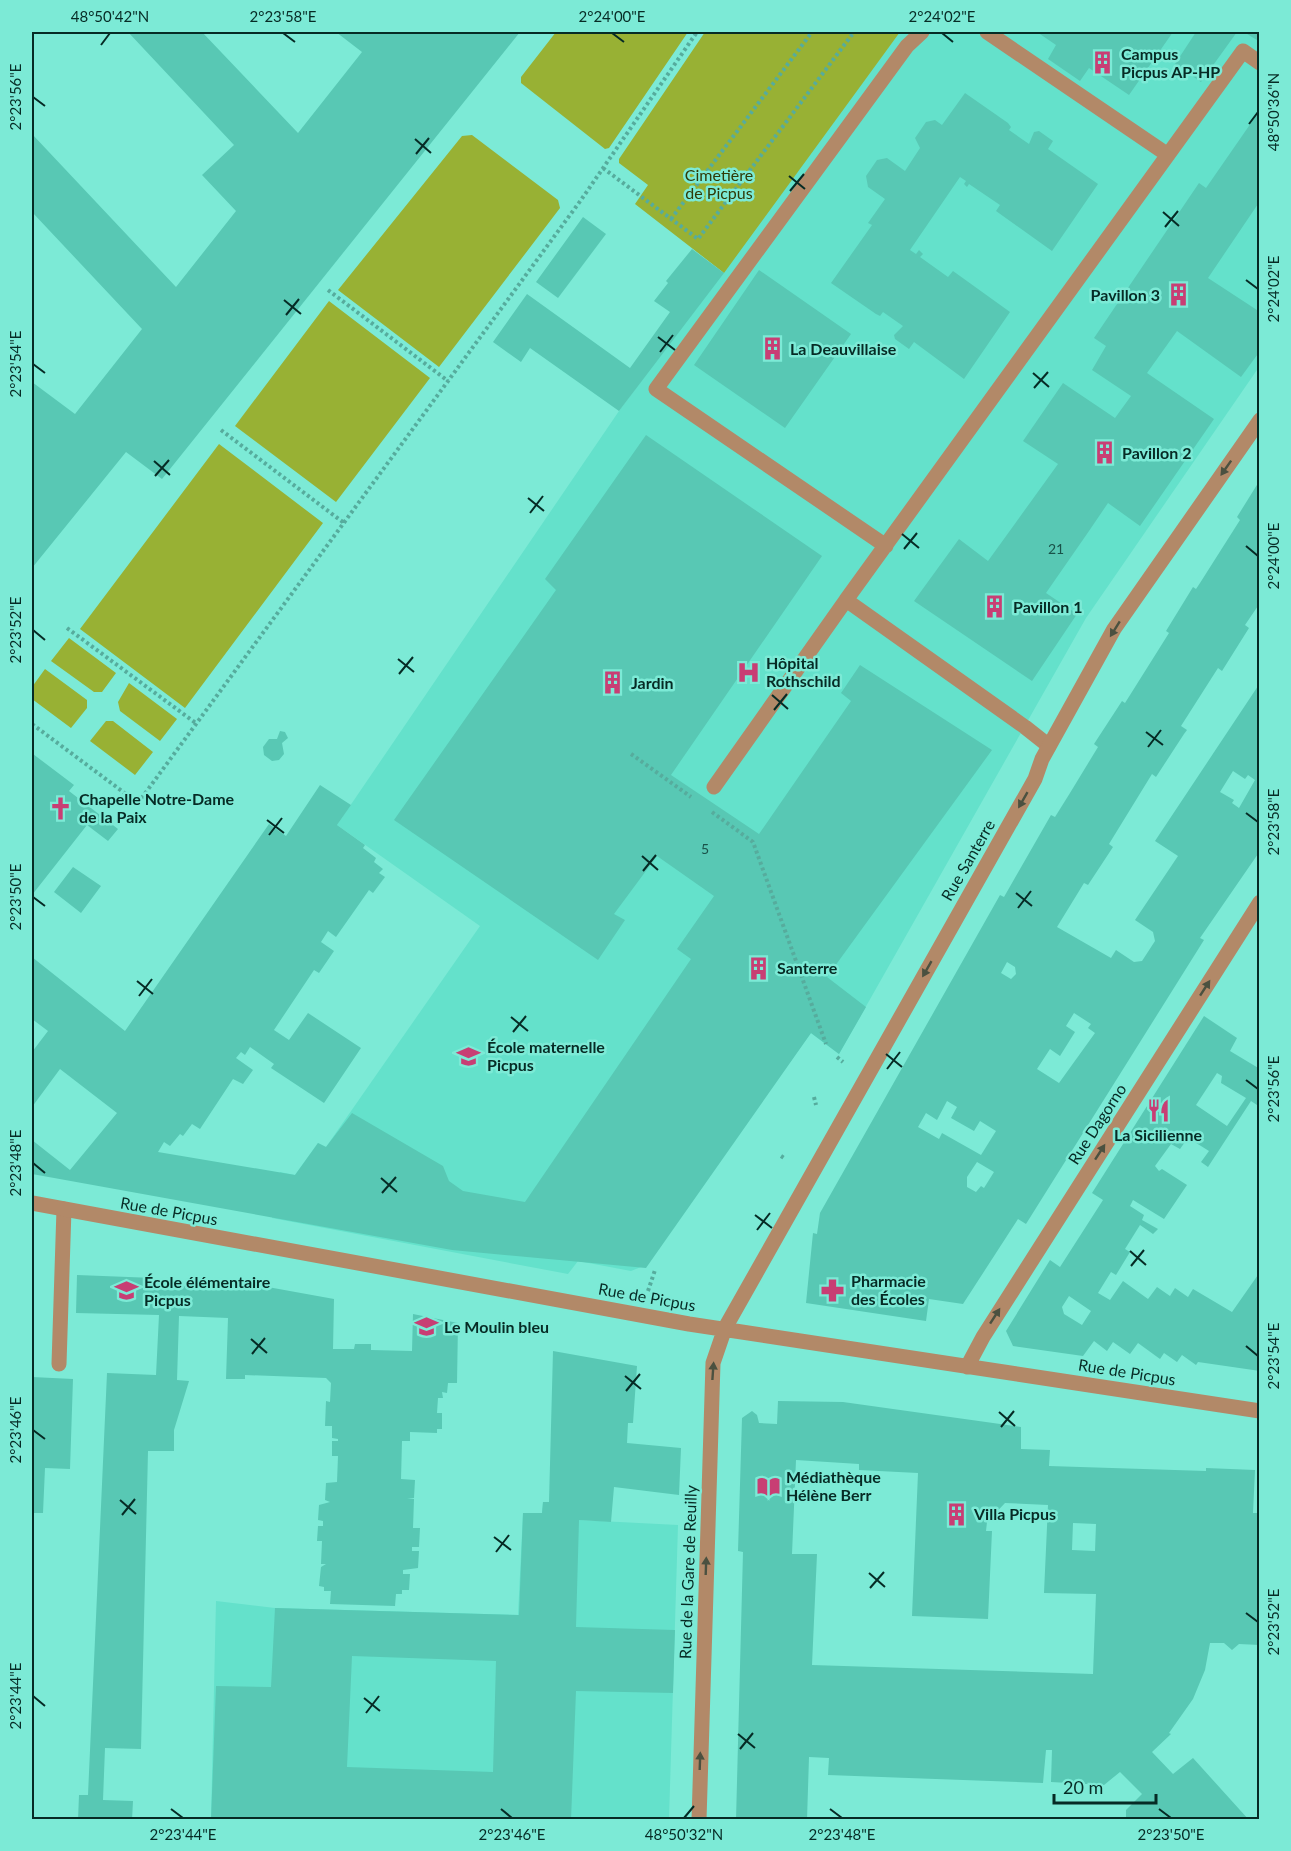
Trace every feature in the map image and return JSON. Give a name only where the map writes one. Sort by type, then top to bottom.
[{"type":"street","points":[[886,546],[656,389],[907,46],[922,32]]},
{"type":"street","points":[[987,32],[1168,155]]},
{"type":"street","points":[[714,787],[846,600],[1243,51],[1260,63]]},
{"type":"street","name":"Rue Santerre","points":[[725,1328],[1035,779],[1049,747],[1114,629],[1260,420]]},
{"type":"street","points":[[846,600],[1025,727],[1049,747]]},
{"type":"street","name":"Rue Dagorno","points":[[967,1367],[983,1337],[1260,902]]},
{"type":"street","name":"Rue de Picpus","points":[[32,1203],[725,1328],[1260,1411]]},
{"type":"street","points":[[59,1364],[64,1209]]},
{"type":"street","name":"Rue de la Gare de Reuilly","points":[[699,1820],[713,1363],[725,1328]]},
{"type":"path","points":[[32,724],[138,803],[603,168],[697,32]]},
{"type":"path","points":[[671,219],[812,32]]},
{"type":"path","points":[[603,168],[698,239],[854,32]]},
{"type":"path","points":[[328,290],[448,381]]},
{"type":"path","points":[[221,430],[344,523]]},
{"type":"path","points":[[67,628],[197,724]]},
{"type":"path","points":[[631,754],[693,799]]},
{"type":"path","points":[[711,811],[753,842],[826,1044]]},
{"type":"path","points":[[837,1057],[843,1062]]},
{"type":"path","points":[[814,1097],[816,1105]]},
{"type":"path","points":[[647,1294],[655,1270]]},
{"type":"shaded area","name":"Hôpital Rothschild","points":[[900,32],[1259,32],[1259,367],[1086,618],[839,1054],[811,1033],[641,1267],[631,1271],[578,1261],[568,1274],[272,1218],[280,1172],[295,1175],[318,1143],[326,1147],[480,926],[337,825],[619,411]]},
{"type":"shaded area","points":[[543,1502],[580,1502],[580,1520],[678,1525],[669,1819],[211,1820],[216,1601],[275,1608],[518,1615],[523,1513],[542,1513]]},
{"type":"green space","points":[[556,32],[688,32],[609,148],[605,149],[521,83],[521,77]]},
{"type":"green space","name":"Cimetière de Picpus","points":[[705,32],[900,32],[724,273],[635,204],[648,185],[619,163],[619,159]]},
{"type":"green space","points":[[472,135],[558,200],[560,208],[439,367],[338,290],[462,136]]},
{"type":"green space","points":[[329,301],[430,378],[336,502],[235,426]]},
{"type":"green space","points":[[219,444],[323,523],[185,708],[80,629]]},
{"type":"green space","points":[[69,638],[116,673],[102,692],[94,692],[51,661]]},
{"type":"green space","points":[[45,669],[87,700],[87,708],[71,728],[32,699],[32,687]]},
{"type":"green space","points":[[129,683],[177,719],[160,741],[120,711],[118,702]]},
{"type":"green space","points":[[106,721],[113,721],[153,752],[135,775],[90,741]]},
{"type":"building","points":[[128,32],[202,32],[298,133],[362,52],[336,32],[520,32],[162,479],[126,452],[32,568],[32,382],[75,414],[142,329],[32,212],[32,134],[176,287],[236,211],[202,175],[234,145]]},
{"type":"building","name":"Campus Picpus AP-HP","points":[[1037,32],[1173,32],[1129,95],[1089,68],[1080,81],[1048,59],[1056,45]]},
{"type":"building","points":[[1196,32],[1237,32],[1201,82],[1175,64]]},
{"type":"building","name":"Campus Picpus AP-HP","points":[[1244,32],[1260,32],[1260,42]]},
{"type":"building","points":[[965,93],[1008,123],[1011,127],[1009,130],[1029,144],[1034,132],[1039,131],[1053,141],[1048,149],[1098,184],[1052,251],[996,211],[1000,205],[969,184],[967,187],[964,184],[966,181],[960,177],[910,250],[916,254],[919,250],[923,254],[920,257],[948,277],[953,271],[1010,312],[964,379],[914,342],[909,349],[895,339],[894,335],[903,326],[883,312],[880,316],[876,314],[831,283],[872,225],[868,223],[885,199],[868,187],[866,176],[877,160],[887,158],[905,171],[920,148],[915,138],[926,122],[935,120],[942,125]]},
{"type":"building","points":[[1260,110],[1260,201],[1208,278],[1260,312],[1260,351],[1241,377],[1177,331],[1147,373],[1214,419],[1140,526],[1108,503],[1046,593],[1077,614],[1032,681],[914,601],[959,539],[988,561],[1058,464],[1023,441],[1063,383],[1115,418],[1131,396],[1092,370],[1106,346],[1094,338],[1199,183],[1206,188]]},
{"type":"building","points":[[583,217],[606,234],[558,298],[536,282]]},
{"type":"building","points":[[692,249],[724,273],[619,411],[530,348],[521,362],[493,342],[527,294],[630,368],[670,312],[654,301],[668,283],[666,281]]},
{"type":"building","name":"La Deauvillaise","points":[[759,270],[851,334],[785,428],[694,365]]},
{"type":"building","points":[[646,435],[822,556],[671,775],[759,834],[851,701],[841,693],[860,665],[992,750],[827,977],[866,1007],[839,1054],[811,1033],[646,1268],[452,1250],[32,1174],[32,1140],[70,1170],[117,1113],[60,1069],[32,1107],[32,1052],[48,1031],[32,1019],[32,957],[125,1031],[269,824],[286,836],[320,785],[351,805],[337,825],[365,845],[363,848],[376,858],[374,862],[383,869],[379,873],[385,877],[373,893],[369,890],[336,937],[328,931],[321,942],[334,951],[319,973],[314,970],[274,1030],[289,1040],[308,1013],[361,1048],[324,1103],[271,1068],[274,1064],[250,1047],[245,1055],[241,1052],[236,1058],[253,1070],[243,1084],[233,1079],[200,1129],[192,1124],[183,1136],[180,1134],[170,1146],[164,1142],[158,1152],[295,1175],[318,1143],[326,1147],[352,1113],[443,1166],[449,1181],[463,1191],[525,1202],[691,959],[677,949],[714,896],[657,856],[614,914],[625,920],[598,960],[394,820],[556,590],[545,579]]},
{"type":"building","points":[[1260,480],[1260,603],[1245,625],[1249,628],[1222,671],[1218,668],[1181,726],[1187,730],[1156,777],[1152,774],[1109,844],[1113,847],[1088,885],[1084,883],[1057,927],[1111,958],[1116,950],[1134,962],[1142,961],[1155,941],[1153,932],[1135,920],[1178,856],[1155,841],[1260,683],[1260,851],[1200,938],[1204,940],[1026,1224],[1018,1219],[963,1304],[929,1299],[926,1321],[806,1303],[813,1233],[817,1234],[820,1213],[1000,895],[1004,897],[1051,815],[1055,817],[1098,747],[1094,744],[1122,701],[1125,703],[1169,633],[1166,631],[1193,587],[1196,589],[1240,520],[1237,517]],"holes":[[[1233,771],[1245,779],[1248,775],[1255,780],[1239,808],[1232,803],[1234,800],[1220,792]],[[1007,962],[1015,967],[1016,974],[1011,979],[1001,973]],[[1074,1013],[1091,1024],[1088,1028],[1095,1033],[1059,1083],[1037,1069],[1050,1049],[1060,1056],[1075,1032],[1066,1026]],[[947,1101],[957,1107],[951,1118],[974,1131],[980,1121],[996,1131],[981,1155],[942,1133],[939,1139],[918,1127],[926,1113],[937,1120]],[[977,1162],[994,1172],[984,1188],[981,1186],[976,1192],[967,1187],[967,1177]]]},
{"type":"building","points":[[280,731],[285,732],[288,738],[282,743],[284,754],[279,760],[272,761],[264,755],[263,747],[269,739],[277,739]]},
{"type":"building","name":"Chapelle Notre-Dame de la Paix","points":[[33,754],[74,785],[69,791],[118,829],[108,841],[87,825],[32,895]]},
{"type":"building","points":[[73,867],[101,886],[81,913],[54,892]]},
{"type":"building","points":[[1204,1016],[1237,1038],[1230,1051],[1260,1069],[1260,1107],[1251,1101],[1208,1167],[1201,1162],[1209,1151],[1185,1136],[1185,1132],[1181,1130],[1176,1136],[1185,1142],[1180,1149],[1171,1144],[1155,1166],[1159,1171],[1162,1169],[1187,1185],[1164,1219],[1133,1200],[1130,1206],[1144,1215],[1142,1220],[1158,1229],[1153,1234],[1140,1225],[1125,1249],[1130,1252],[1116,1275],[1111,1272],[1098,1293],[1110,1300],[1123,1281],[1148,1299],[1157,1287],[1170,1296],[1175,1288],[1188,1297],[1193,1289],[1232,1312],[1260,1272],[1260,1371],[1198,1362],[1196,1365],[1182,1355],[1177,1362],[1164,1353],[1160,1359],[1138,1343],[1130,1354],[1113,1342],[1107,1351],[1094,1341],[1083,1356],[1013,1346],[1006,1331],[1050,1260],[1060,1267],[1103,1200],[1092,1193]],"holes":[[[1217,1073],[1222,1076],[1221,1083],[1246,1098],[1227,1126],[1196,1105]],[[1069,1296],[1091,1311],[1082,1325],[1064,1314],[1062,1307]]]},
{"type":"building","points":[[77,1275],[154,1278],[153,1285],[229,1287],[229,1280],[334,1299],[333,1349],[354,1349],[355,1344],[371,1344],[371,1350],[412,1351],[413,1314],[458,1323],[457,1383],[448,1383],[447,1393],[442,1392],[443,1398],[438,1398],[437,1413],[442,1413],[442,1429],[437,1429],[437,1433],[410,1432],[410,1441],[402,1441],[401,1479],[415,1480],[414,1498],[407,1499],[414,1499],[413,1528],[420,1528],[419,1547],[412,1547],[412,1551],[419,1551],[418,1568],[403,1570],[403,1574],[410,1574],[409,1590],[402,1590],[402,1594],[396,1594],[395,1606],[330,1604],[331,1591],[324,1591],[324,1587],[319,1586],[321,1567],[326,1564],[321,1564],[322,1541],[317,1541],[318,1526],[323,1526],[323,1521],[318,1520],[319,1505],[330,1502],[325,1500],[326,1483],[337,1482],[338,1456],[332,1456],[332,1441],[338,1441],[338,1439],[332,1438],[332,1426],[325,1426],[326,1401],[330,1402],[331,1383],[326,1378],[245,1375],[245,1379],[226,1379],[228,1318],[179,1316],[177,1380],[189,1381],[174,1430],[174,1451],[148,1451],[141,1749],[105,1748],[103,1800],[133,1801],[132,1820],[78,1820],[79,1795],[88,1795],[107,1373],[156,1375],[159,1315],[76,1313]]},
{"type":"building","points":[[553,1351],[637,1366],[633,1423],[628,1423],[627,1443],[681,1448],[679,1495],[614,1487],[611,1522],[579,1520],[576,1627],[675,1630],[673,1693],[576,1691],[571,1820],[211,1820],[216,1686],[271,1687],[275,1608],[519,1615],[523,1513],[542,1513],[543,1502],[549,1502]],"holes":[[[352,1656],[496,1661],[493,1772],[347,1767]]]},
{"type":"building","points":[[32,1377],[73,1379],[70,1469],[45,1468],[43,1513],[32,1513]]},
{"type":"building","points":[[778,1401],[843,1402],[1021,1427],[1021,1449],[1050,1450],[1049,1466],[1206,1471],[1206,1468],[1255,1470],[1253,1513],[1260,1513],[1260,1645],[1239,1644],[1232,1650],[1224,1643],[1210,1643],[1205,1670],[1193,1699],[1169,1733],[1171,1734],[1152,1752],[1173,1774],[1193,1758],[1249,1820],[1126,1820],[1126,1810],[1142,1794],[1120,1772],[1104,1785],[1051,1782],[1052,1750],[1046,1750],[1043,1783],[828,1775],[829,1758],[809,1757],[807,1820],[736,1820],[743,1552],[738,1551],[742,1418],[752,1411],[757,1415],[759,1423],[777,1424]],"holes":[[[796,1460],[859,1464],[859,1470],[918,1473],[912,1616],[988,1619],[992,1531],[986,1531],[987,1522],[1005,1503],[1048,1505],[1044,1593],[1096,1594],[1093,1674],[812,1665],[817,1554],[792,1554]],[[1073,1523],[1096,1524],[1095,1551],[1072,1550]]]},
{"type":"place","name":"Campus Picpus AP-HP","points":[[1103,63]]},
{"type":"place","name":"Pavillon 3","points":[[1178,295]]},
{"type":"place","name":"La Deauvillaise","points":[[772,349]]},
{"type":"place","name":"Pavillon 2","points":[[1104,453]]},
{"type":"place","name":"Pavillon 1","points":[[995,607]]},
{"type":"place","name":"Hôpital Rothschild","points":[[748,672]]},
{"type":"place","name":"Jardin","points":[[613,683]]},
{"type":"place","name":"Chapelle Notre-Dame de la Paix","points":[[61,808]]},
{"type":"place","name":"Santerre","points":[[759,968]]},
{"type":"place","name":"École maternelle Picpus","points":[[469,1056]]},
{"type":"place","name":"La Sicilienne","points":[[1158,1110]]},
{"type":"place","name":"Pharmacie des Écoles","points":[[833,1290]]},
{"type":"place","name":"École élémentaire Picpus","points":[[126,1291]]},
{"type":"place","name":"Le Moulin bleu","points":[[426,1327]]},
{"type":"place","name":"Médiathèque Hélène Berr","points":[[768,1486]]},
{"type":"place","name":"Villa Picpus","points":[[956,1514]]}]
